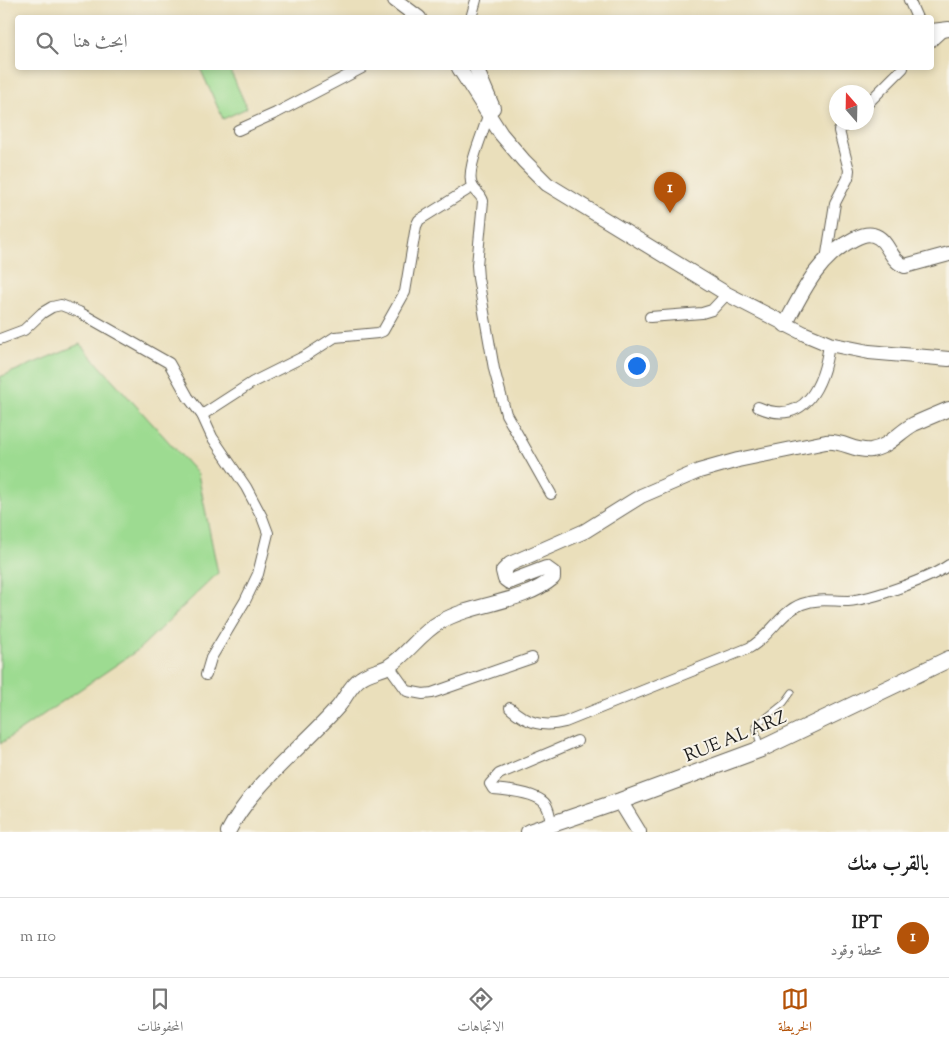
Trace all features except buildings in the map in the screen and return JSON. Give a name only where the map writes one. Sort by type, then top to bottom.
[{"type":"main road","name":"RUE AL ARZ","points":[[529,832],[761,749],[949,659]]},
{"type":"street","points":[[395,0],[407,15]]},
{"type":"street","points":[[395,0],[415,15]]},
{"type":"street","points":[[472,15],[476,0]]},
{"type":"street","points":[[909,0],[916,15]]},
{"type":"street","points":[[238,130],[276,113],[358,70]]},
{"type":"street","points":[[463,70],[488,114],[507,140],[531,168],[560,193],[727,294],[785,325],[830,344],[869,352],[949,359]]},
{"type":"street","points":[[477,70],[507,140]]},
{"type":"street","points":[[874,97],[901,70]]},
{"type":"street","points":[[488,114],[472,170],[472,187],[480,194],[483,202],[477,265],[478,278],[503,404],[512,429],[550,494]]},
{"type":"street","points":[[826,260],[835,203],[848,178],[849,170],[839,132],[841,130]]},
{"type":"street","points":[[202,415],[253,382],[307,355],[334,338],[383,331],[405,292],[416,226],[419,220],[472,187]]},
{"type":"street","points":[[785,325],[808,282],[826,260],[846,243],[866,234],[882,239],[895,261],[905,266],[949,254]]},
{"type":"street","points":[[650,317],[702,313],[712,310],[727,294]]},
{"type":"street","points":[[0,339],[24,330],[42,312],[61,305],[92,317],[162,357],[169,363],[188,397],[202,415],[209,431],[246,487],[268,533],[258,574],[245,601],[211,658],[206,675]]},
{"type":"street","points":[[758,406],[770,412],[783,413],[794,410],[811,397],[818,388],[825,371],[830,344]]},
{"type":"street","points":[[228,832],[248,800],[339,707],[354,684],[362,677],[389,666],[425,632],[440,622],[456,614],[533,590],[553,578],[553,573],[546,568],[509,582],[505,579],[503,571],[510,564],[585,531],[641,496],[699,471],[720,464],[835,441],[857,449],[874,449],[885,445],[914,424],[949,409]]},
{"type":"street","points":[[510,708],[526,720],[543,726],[565,722],[750,648],[765,638],[788,611],[800,604],[823,599],[849,601],[888,591],[949,564]]},
{"type":"street","points":[[389,666],[408,691],[423,694],[446,689],[532,658]]},
{"type":"street","points":[[552,824],[547,806],[541,800],[517,792],[493,789],[490,784],[499,774],[577,741]]},
{"type":"street","points":[[620,801],[639,832]]},
{"type":"lane","points":[[761,749],[755,726],[784,703],[792,692]]},
{"type":"green space","points":[[201,70],[230,70],[247,108],[223,119]]},
{"type":"green space","points":[[80,344],[198,474],[218,573],[138,650],[0,744],[0,377]]},
{"type":"place","name":"IPT","points":[[670,213]]}]
